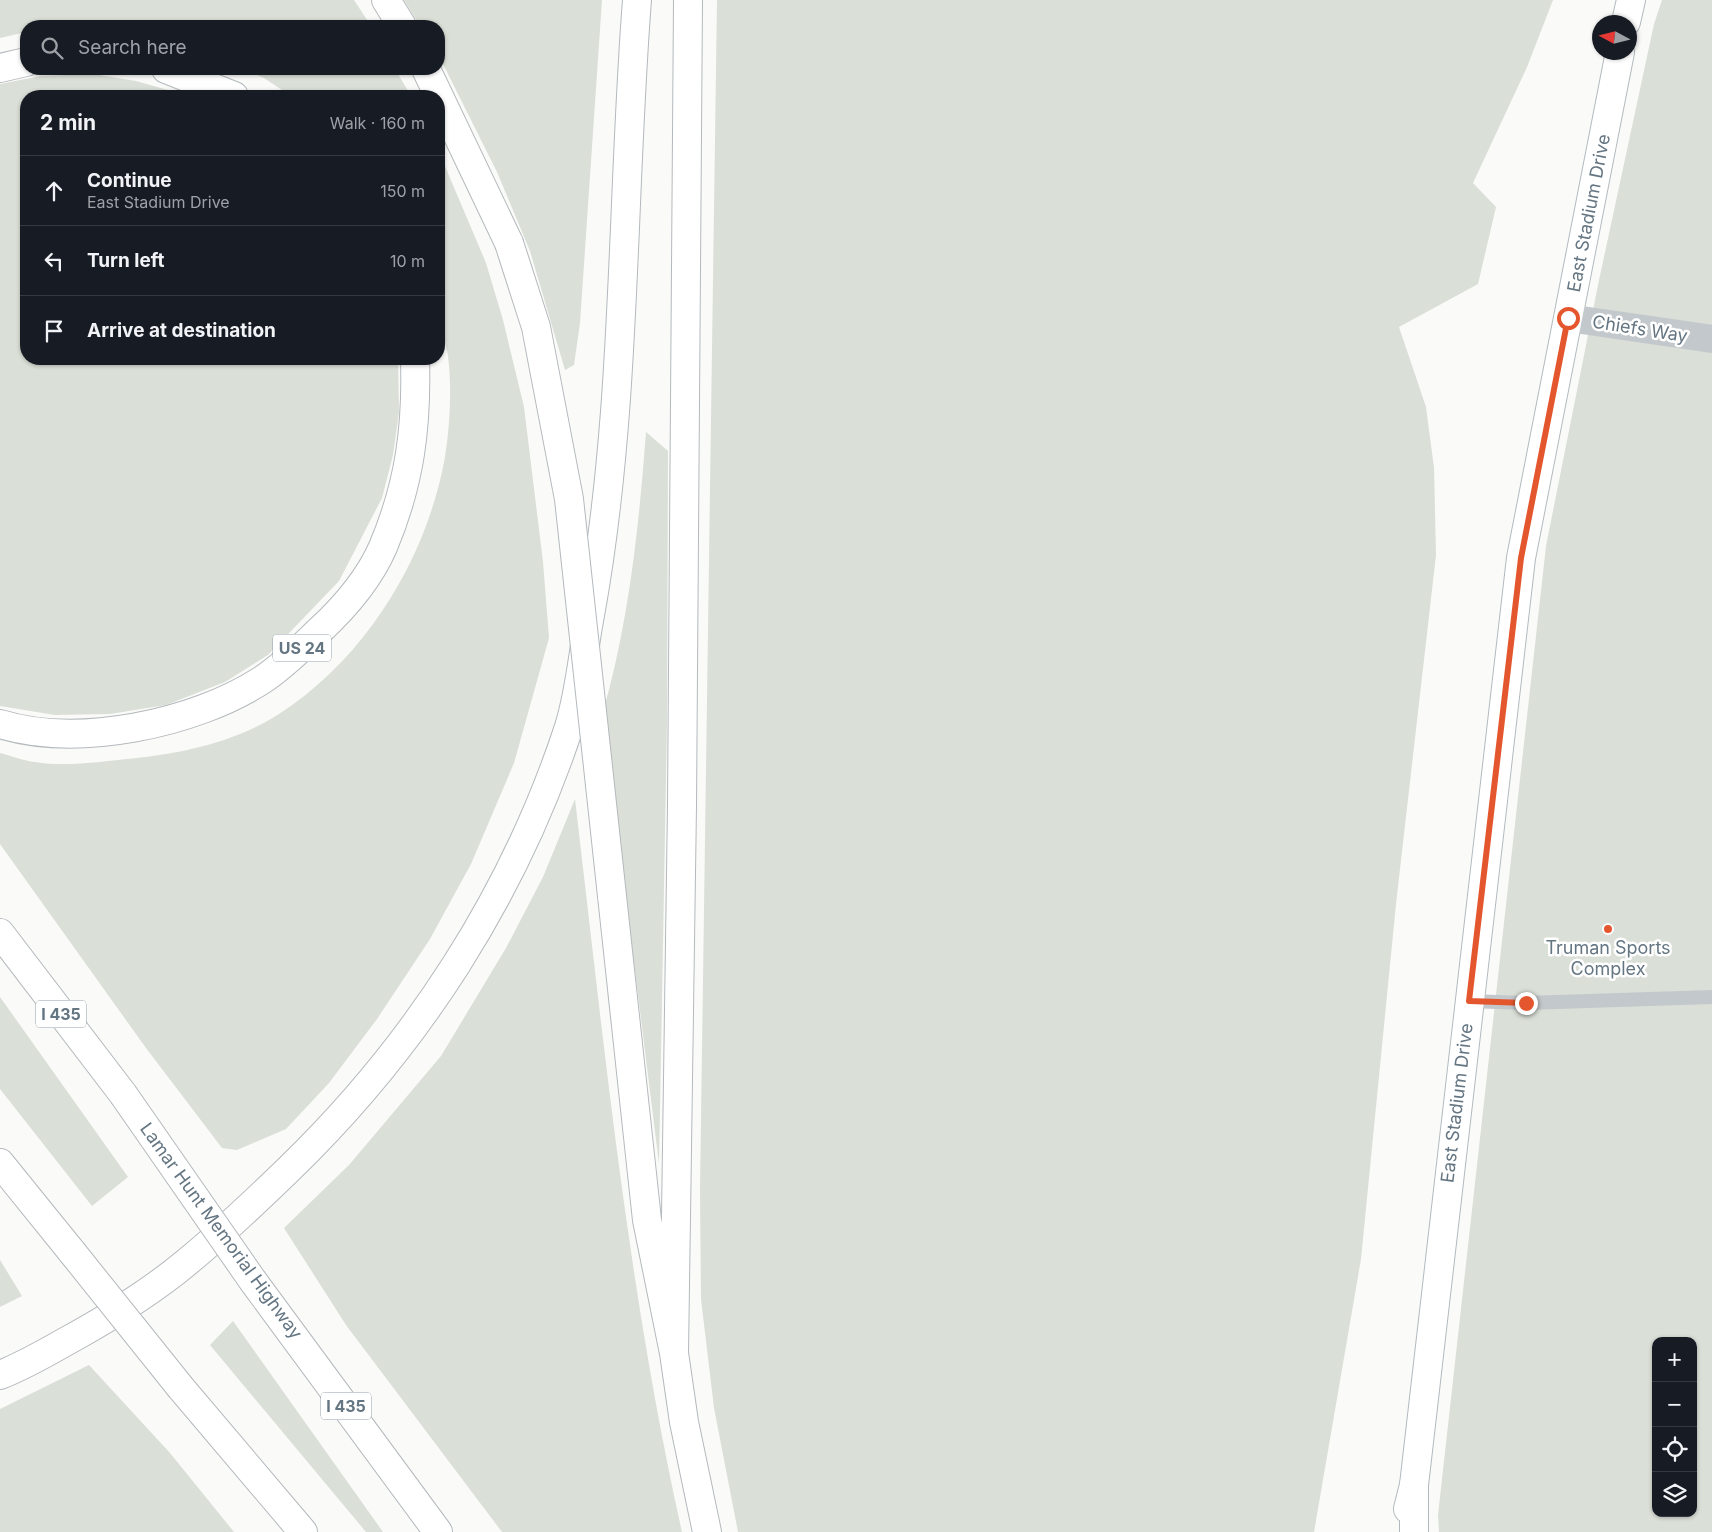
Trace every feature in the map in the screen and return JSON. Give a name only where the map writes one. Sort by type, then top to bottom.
[{"type":"main road","points":[[386,0],[398,20]]},
{"type":"main road","points":[[0,1375],[21,1367],[103,1321],[185,1264],[274,1184],[334,1125],[396,1053],[449,977],[492,904],[533,825],[570,723],[603,543],[622,335],[637,0]]},
{"type":"main road","points":[[674,1353],[682,785],[688,0]]},
{"type":"main road","points":[[1627,15],[1630,0]]},
{"type":"main road","name":"East Stadium Drive","points":[[1400,1532],[1414,1485],[1521,558],[1618,60]]},
{"type":"main road","points":[[0,68],[20,63]]},
{"type":"main road","points":[[181,75],[219,90]]},
{"type":"main road","points":[[429,75],[436,90]]},
{"type":"main road","points":[[445,109],[509,243],[536,327],[570,499],[647,1220],[674,1353],[684,1422],[707,1532]]},
{"type":"main road","name":"US 24","points":[[0,724],[36,731],[69,732],[112,730],[154,724],[176,718],[222,700],[262,680],[294,655],[339,612],[366,579],[382,548],[401,499],[411,454],[416,409],[416,365]]},
{"type":"main road","name":"Lamar Hunt Memorial Highway","points":[[0,933],[122,1094],[253,1281],[438,1532]]},
{"type":"main road","points":[[0,1163],[181,1388],[303,1532]]},
{"type":"main road","points":[[1414,1485],[1414,1532]]},
{"type":"street","name":"Chiefs Way","points":[[1568,318],[1712,339]]},
{"type":"lane","points":[[1469,1001],[1526,1003],[1712,997]]},
{"type":"shaded area","points":[[0,0],[354,0],[367,20],[20,20],[20,33],[0,38]]},
{"type":"shaded area","points":[[404,0],[602,0],[580,323],[574,365],[565,370],[530,251],[497,172],[445,68],[445,20],[416,20]]},
{"type":"shaded area","points":[[717,0],[1553,0],[1527,67],[1473,183],[1496,207],[1478,284],[1399,327],[1426,407],[1434,468],[1436,555],[1396,904],[1361,1259],[1314,1532],[738,1532],[714,1408],[701,1299],[700,1190]]},
{"type":"shaded area","name":"Truman Sports Complex","points":[[1662,0],[1712,0],[1712,1532],[1439,1532],[1438,1515],[1546,546],[1598,285],[1654,24]]},
{"type":"shaded area","points":[[99,75],[136,81],[168,90],[20,90],[20,365],[398,365],[399,412],[393,455],[382,498],[339,581],[268,655],[225,682],[166,705],[110,714],[55,715],[0,706],[0,84],[41,76]]},
{"type":"shaded area","points":[[257,75],[399,75],[407,90],[282,90]]},
{"type":"shaded area","points":[[445,166],[486,263],[503,320],[524,407],[543,562],[549,638],[514,763],[471,864],[430,939],[377,1019],[329,1083],[286,1129],[237,1150],[222,1148],[146,1048],[0,844],[0,753],[35,762],[81,764],[186,750],[225,740],[262,724],[310,691],[339,664],[365,635],[388,602],[408,568],[424,532],[436,495],[445,457],[450,394],[448,356],[445,342]]},
{"type":"shaded area","points":[[646,432],[668,451],[667,722],[659,1164],[603,712],[620,643],[632,573]]},
{"type":"shaded area","points":[[575,799],[607,1075],[632,1259],[663,1441],[682,1532],[502,1532],[346,1325],[284,1228],[349,1165],[441,1056],[506,948],[543,877]]},
{"type":"shaded area","points":[[0,997],[128,1177],[92,1206],[0,1089]]},
{"type":"shaded area","points":[[0,1260],[22,1296],[0,1307]]},
{"type":"shaded area","points":[[233,1321],[383,1532],[366,1532],[210,1345]]},
{"type":"shaded area","points":[[89,1365],[170,1453],[234,1532],[0,1532],[0,1409]]},
{"type":"place","name":"Truman Sports Complex","points":[[1608,929]]},
{"type":"route","points":[[1526,1003],[1469,1001],[1521,558],[1568,318]]}]
